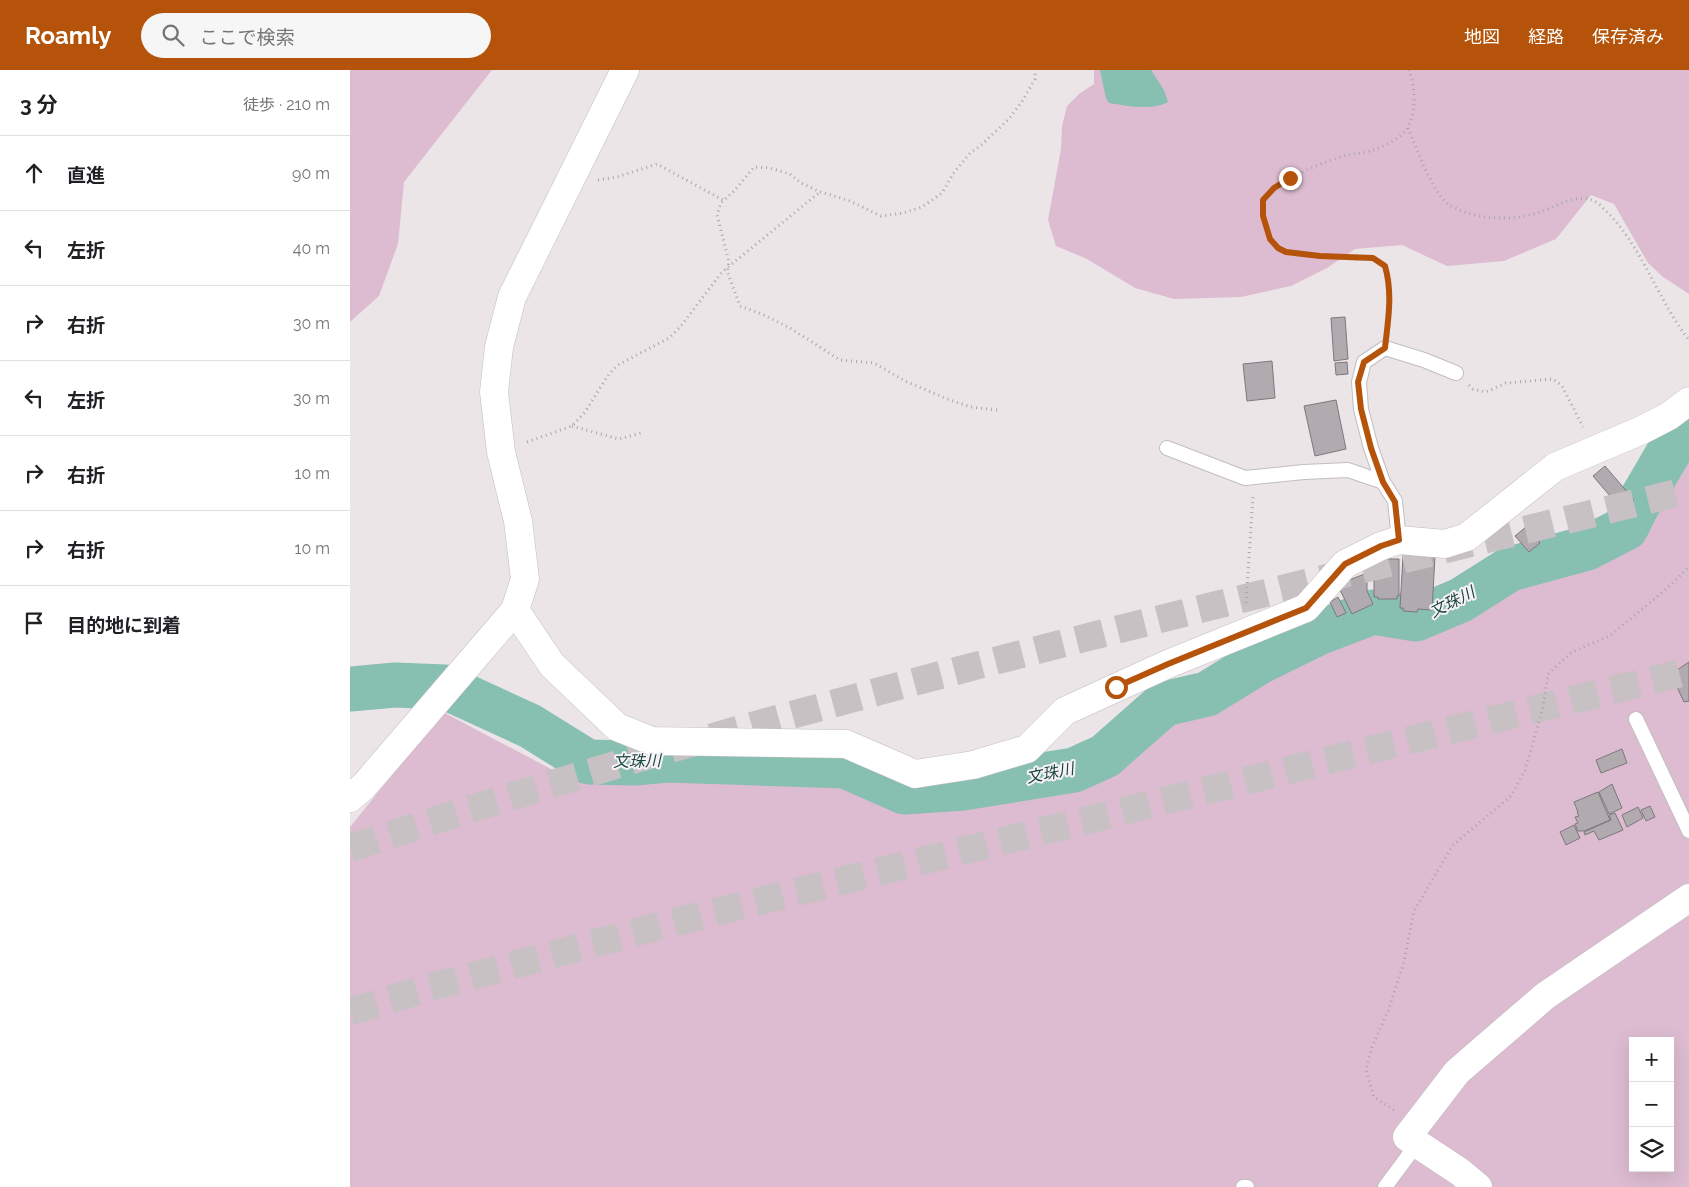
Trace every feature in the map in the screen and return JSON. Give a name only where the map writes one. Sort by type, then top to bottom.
[{"type":"street","points":[[350,798],[364,786],[515,610],[525,579],[518,521],[501,452],[494,392],[499,347],[512,297],[625,70]]},
{"type":"street","points":[[515,610],[552,665],[617,727],[643,738],[652,741],[700,743],[846,744],[914,774],[973,765],[1027,749],[1065,711],[1168,664],[1306,608],[1345,564],[1381,546],[1399,540],[1445,544],[1467,537],[1554,467],[1642,430],[1669,416],[1689,401]]},
{"type":"street","points":[[1478,1187],[1460,1172],[1407,1137],[1457,1072],[1545,996],[1689,898]]},
{"type":"lane","points":[[1399,540],[1395,502],[1383,482],[1371,448],[1361,409],[1358,382],[1364,362],[1385,348],[1424,360],[1456,373]]},
{"type":"lane","points":[[1167,448],[1245,478],[1348,470],[1383,482]]},
{"type":"lane","points":[[1636,719],[1689,830]]},
{"type":"lane","points":[[1385,1187],[1417,1144]]},
{"type":"path","points":[[997,410],[950,400],[905,381],[874,363],[840,360],[790,328],[762,314],[740,306],[727,272],[726,250],[717,215],[720,202],[735,190],[754,167],[770,168],[790,174],[820,192],[850,202],[881,216],[903,213],[922,207],[942,193],[953,174],[970,153],[1009,119],[1035,79],[1035,70]]},
{"type":"path","points":[[1385,348],[1390,302],[1389,279],[1385,266],[1373,258],[1320,256],[1286,252],[1278,248],[1270,239],[1263,216],[1263,200],[1274,188],[1290,178],[1346,155],[1368,152],[1394,141],[1408,128],[1414,108],[1413,81],[1409,70]]},
{"type":"path","points":[[1408,128],[1438,192],[1450,206],[1469,214],[1494,218],[1519,217],[1582,198],[1596,202],[1626,236],[1678,326],[1689,340]]},
{"type":"path","points":[[569,181],[585,183],[617,177],[657,164],[724,200]]},
{"type":"path","points":[[501,452],[572,426],[585,412],[608,374],[618,365],[669,338],[681,326],[728,266],[820,192]]},
{"type":"path","points":[[1456,373],[1473,389],[1486,392],[1506,382],[1553,378],[1562,386],[1594,450]]},
{"type":"path","points":[[572,426],[620,439],[640,433]]},
{"type":"path","points":[[1255,477],[1245,614],[1256,629]]},
{"type":"path","points":[[1398,1112],[1374,1097],[1366,1070],[1372,1047],[1388,1011],[1403,966],[1414,911],[1453,846],[1511,796],[1528,761],[1543,707],[1548,674],[1572,652],[1611,636],[1664,591],[1689,566]]},
{"type":"shaded area","points":[[350,70],[492,70],[404,182],[398,244],[379,296],[350,322]]},
{"type":"shaded area","points":[[1094,70],[1689,70],[1689,294],[1663,277],[1648,263],[1614,204],[1591,195],[1556,239],[1504,261],[1447,266],[1402,245],[1355,249],[1327,268],[1291,286],[1241,297],[1174,299],[1135,288],[1087,259],[1056,246],[1048,220],[1061,149],[1062,126],[1067,106],[1079,94],[1094,84]]},
{"type":"shaded area","points":[[1100,70],[1151,70],[1164,90],[1168,102],[1147,107],[1109,103],[1106,98]]},
{"type":"shaded area","points":[[1677,446],[1689,449],[1689,1187],[350,1187],[350,827],[443,712],[568,778],[743,775],[844,780],[906,804],[1012,786],[1075,781],[1112,763],[1167,709],[1205,705],[1296,649],[1337,630],[1375,619],[1406,624],[1424,619],[1516,572],[1590,550],[1628,531]]},
{"type":"building","points":[[1345,317],[1348,359],[1334,361],[1331,318]]},
{"type":"building","points":[[1272,361],[1275,398],[1247,401],[1243,364]]},
{"type":"building","points":[[1347,362],[1348,374],[1336,375],[1335,363]]},
{"type":"building","points":[[1336,400],[1346,449],[1315,456],[1304,406]]},
{"type":"building","points":[[1605,466],[1634,500],[1622,510],[1593,476]]},
{"type":"building","points":[[1527,526],[1540,543],[1529,552],[1515,536]]},
{"type":"building","points":[[1406,553],[1435,556],[1432,610],[1418,609],[1417,612],[1403,611],[1403,608],[1400,608],[1403,556],[1406,556]]},
{"type":"building","points":[[1374,559],[1399,559],[1399,596],[1397,596],[1397,599],[1378,599],[1378,597],[1374,597]]},
{"type":"building","points":[[1367,573],[1367,591],[1373,604],[1352,614],[1339,588],[1344,582]]},
{"type":"building","points":[[1338,597],[1346,613],[1337,617],[1330,602]]},
{"type":"building","points":[[1689,662],[1689,701],[1684,702],[1671,674]]},
{"type":"building","points":[[1622,749],[1627,763],[1601,773],[1596,760]]},
{"type":"building","points":[[1612,784],[1622,808],[1609,814],[1599,792]]},
{"type":"building","points":[[1598,792],[1610,820],[1584,831],[1578,831],[1575,824],[1578,823],[1575,817],[1579,816],[1574,802]]},
{"type":"building","points":[[1650,806],[1655,817],[1646,821],[1641,810]]},
{"type":"building","points":[[1638,807],[1643,818],[1627,827],[1622,815]]},
{"type":"building","points":[[1615,813],[1623,830],[1599,840],[1594,831],[1585,835],[1584,832],[1611,820],[1609,815]]},
{"type":"building","points":[[1574,825],[1580,838],[1566,845],[1560,832]]},
{"type":"waterway","name":"文珠川","points":[[350,689],[395,685],[445,687],[530,726],[588,762],[634,763],[668,760],[845,766],[904,792],[963,788],[1074,770],[1105,756],[1164,704],[1207,694],[1259,662],[1318,633],[1373,612],[1416,619],[1461,600],[1510,569],[1587,548],[1626,528],[1677,438],[1689,440]]},
{"type":"tunnel","points":[[350,848],[515,795],[681,746],[848,700],[1184,613],[1689,490]]},
{"type":"tunnel","points":[[350,1012],[424,989],[663,925],[1689,671]]},
{"type":"route","points":[[1116,687],[1306,608],[1345,564],[1381,546],[1399,540],[1395,502],[1383,482],[1371,448],[1361,409],[1358,382],[1364,362],[1385,348],[1390,302],[1389,279],[1385,266],[1373,258],[1356,259],[1320,256],[1286,252],[1278,248],[1270,239],[1263,216],[1263,200],[1274,188],[1290,178]]}]
